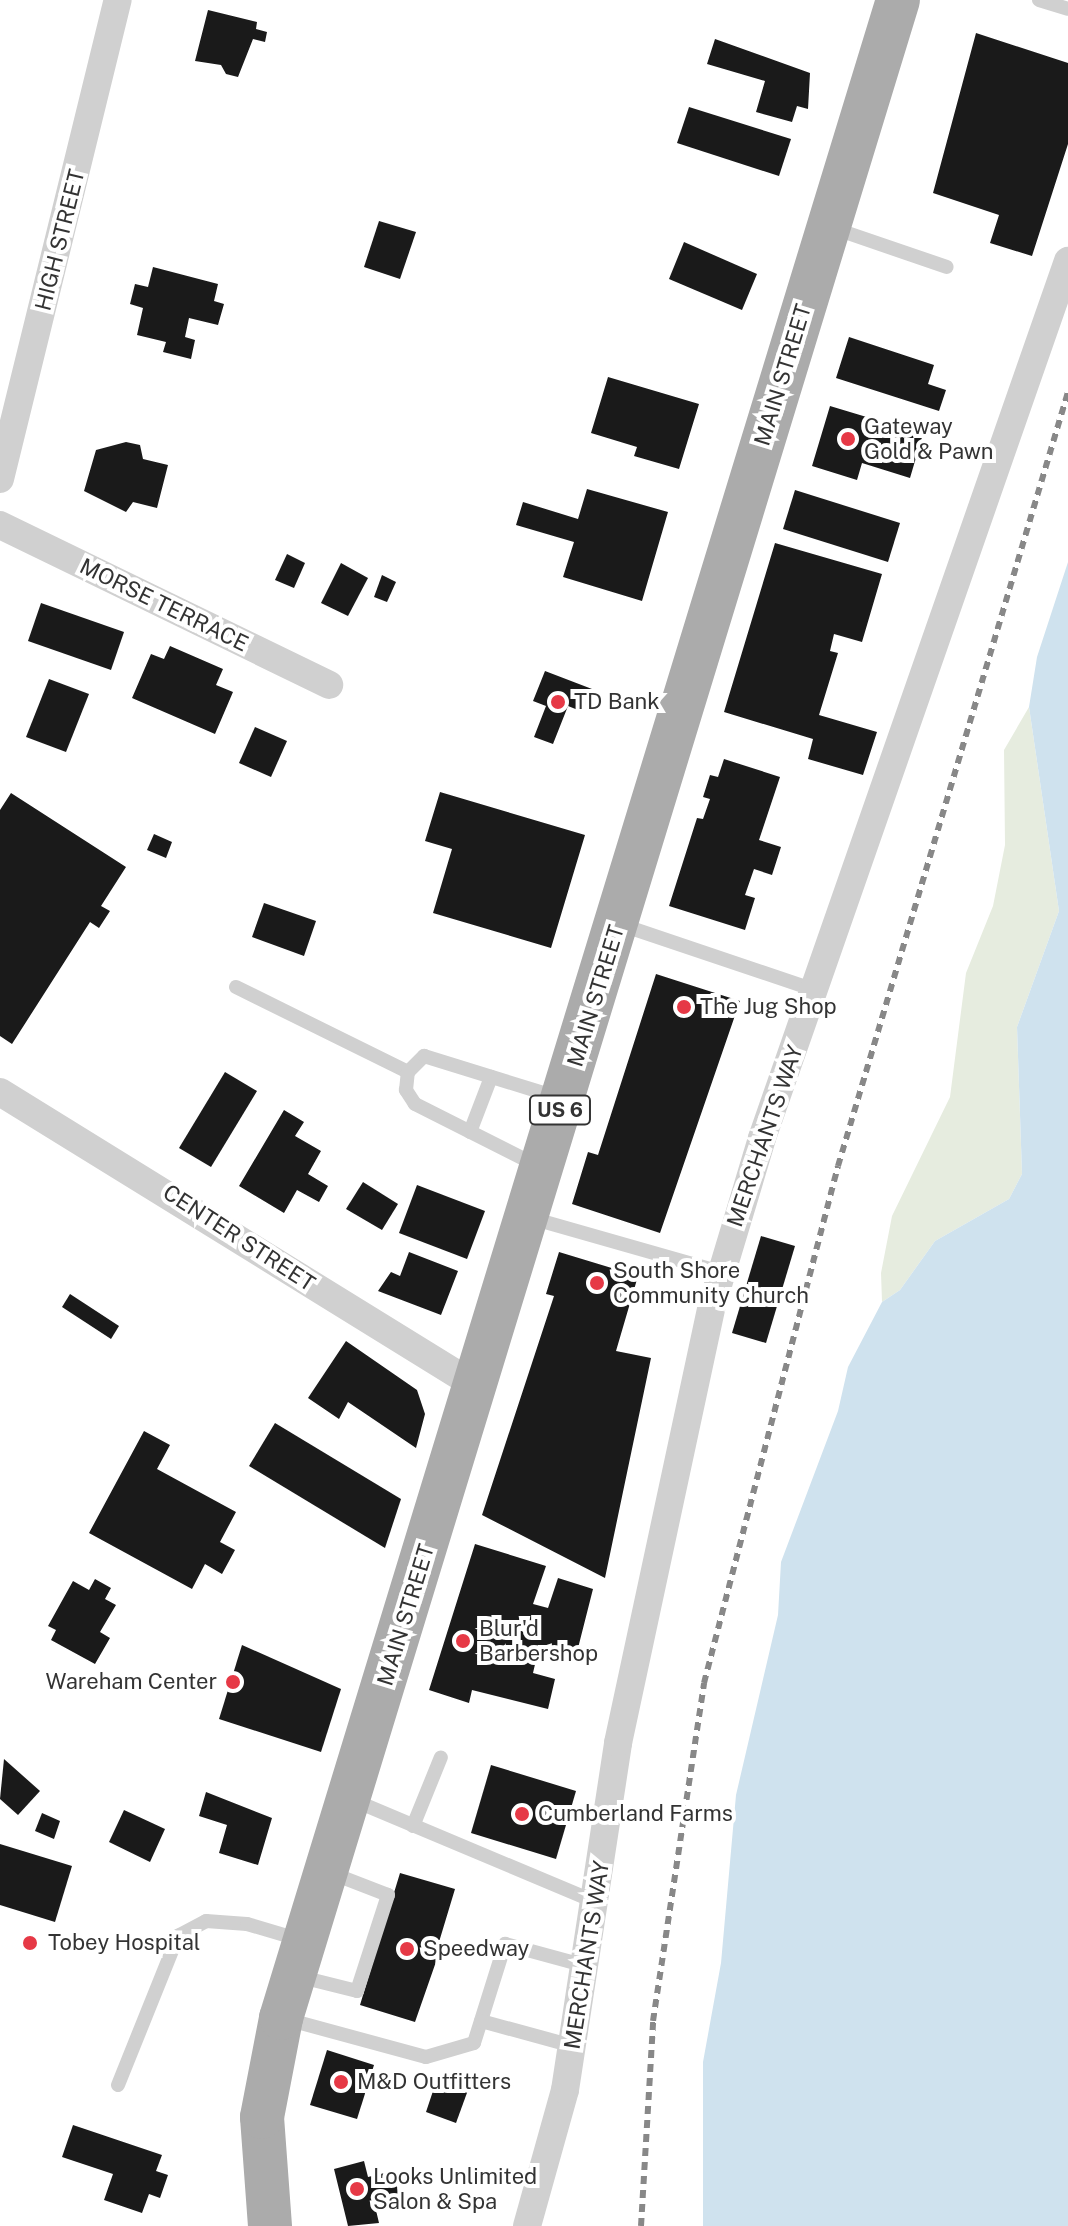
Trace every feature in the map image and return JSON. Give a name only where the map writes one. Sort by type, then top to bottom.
[{"type":"main road","name":"MAIN STREET","points":[[270,2226],[262,2117],[281,2018],[618,924],[898,0]]},
{"type":"street","name":"HIGH STREET","points":[[0,479],[6,433],[118,0]]},
{"type":"street","name":"MERCHANTS WAY","points":[[527,2226],[548,2166],[573,2046],[627,1698],[721,1272],[815,990],[1068,261]]},
{"type":"street","name":"MORSE TERRACE","points":[[0,525],[329,685]]},
{"type":"street","name":"CENTER STREET","points":[[0,1092],[476,1386]]},
{"type":"lane","points":[[1039,0],[1068,9]]},
{"type":"lane","points":[[828,226],[947,267]]},
{"type":"lane","points":[[618,924],[815,990]]},
{"type":"lane","points":[[236,987],[408,1072]]},
{"type":"lane","points":[[542,1168],[415,1104],[406,1090],[408,1072],[424,1056],[564,1099]]},
{"type":"lane","points":[[470,1132],[491,1077]]},
{"type":"lane","points":[[527,1217],[721,1272]]},
{"type":"lane","points":[[413,1826],[441,1757]]},
{"type":"lane","points":[[349,1798],[597,1902]]},
{"type":"lane","points":[[118,2085],[178,1936],[206,1921],[247,1924],[357,1991],[388,1895],[327,1872]]},
{"type":"lane","points":[[281,2018],[426,2057],[474,2043],[505,1944],[587,1966]]},
{"type":"lane","points":[[481,2021],[573,2046]]},
{"type":"shaded area","points":[[1029,707],[1059,911],[1017,1027],[1022,1174],[1009,1199],[935,1241],[900,1290],[882,1302],[881,1273],[892,1216],[950,1097],[966,973],[993,906],[1005,845],[1004,750]]},
{"type":"water","points":[[1068,562],[1068,2226],[703,2226],[703,2062],[721,1963],[736,1795],[778,1615],[781,1562],[838,1411],[848,1367],[882,1302],[900,1290],[935,1241],[1009,1199],[1022,1174],[1017,1027],[1059,911],[1029,707],[1037,657]]},
{"type":"building","points":[[208,10],[257,22],[256,29],[267,32],[265,42],[253,39],[238,77],[226,74],[221,65],[195,61]]},
{"type":"building","points":[[976,33],[1068,63],[1068,144],[1032,256],[990,243],[999,215],[933,193]]},
{"type":"building","points":[[715,39],[810,73],[808,109],[797,106],[792,122],[756,112],[765,81],[707,64]]},
{"type":"building","points":[[689,107],[791,139],[779,176],[677,143]]},
{"type":"building","points":[[379,221],[416,232],[400,279],[364,267]]},
{"type":"building","points":[[684,242],[757,274],[742,310],[669,279]]},
{"type":"building","points":[[153,267],[218,284],[214,301],[224,304],[218,325],[189,318],[185,337],[195,340],[191,359],[163,352],[166,342],[137,335],[143,308],[130,304],[135,284],[148,287]]},
{"type":"building","points":[[849,337],[934,365],[928,384],[946,390],[939,411],[836,378]]},
{"type":"building","points":[[608,377],[699,404],[679,469],[634,456],[637,447],[591,433]]},
{"type":"building","points":[[830,406],[923,434],[910,478],[862,463],[857,480],[812,466]]},
{"type":"building","points":[[126,442],[140,445],[143,459],[168,465],[157,508],[133,502],[126,512],[84,491],[96,450]]},
{"type":"building","points":[[587,489],[668,512],[642,601],[563,577],[574,542],[516,525],[523,502],[578,519]]},
{"type":"building","points":[[795,490],[900,523],[888,562],[783,529]]},
{"type":"building","points":[[775,543],[882,574],[862,642],[834,634],[830,651],[838,653],[819,715],[877,732],[863,775],[808,759],[813,739],[724,712]]},
{"type":"building","points":[[287,554],[305,563],[294,588],[275,580]]},
{"type":"building","points":[[341,563],[368,578],[348,616],[321,603]]},
{"type":"building","points":[[382,575],[396,582],[387,602],[374,597]]},
{"type":"building","points":[[41,603],[124,632],[111,670],[28,641]]},
{"type":"building","points":[[170,646],[223,669],[216,685],[233,692],[215,734],[132,698],[151,654],[164,659]]},
{"type":"building","points":[[545,671],[592,689],[583,712],[568,706],[553,744],[534,737],[546,706],[533,701]]},
{"type":"building","points":[[49,679],[89,694],[66,752],[26,737]]},
{"type":"building","points":[[255,727],[287,741],[271,777],[239,763]]},
{"type":"building","points":[[724,759],[780,777],[759,840],[781,847],[772,875],[754,869],[745,895],[755,898],[745,930],[669,906],[697,818],[703,819],[710,799],[703,797],[710,775],[718,777]]},
{"type":"building","points":[[440,792],[585,835],[551,948],[433,913],[452,849],[425,841]]},
{"type":"building","points":[[11,793],[126,867],[101,906],[110,911],[99,928],[90,922],[12,1044],[0,1036],[0,810]]},
{"type":"building","points":[[154,834],[172,842],[166,858],[147,850]]},
{"type":"building","points":[[264,903],[316,921],[304,956],[252,937]]},
{"type":"building","points":[[656,974],[740,1001],[660,1233],[572,1204],[588,1152],[598,1155]]},
{"type":"building","points":[[225,1072],[257,1091],[211,1167],[179,1148]]},
{"type":"building","points":[[284,1110],[304,1122],[295,1136],[321,1151],[308,1174],[328,1186],[319,1202],[297,1190],[284,1213],[239,1186]]},
{"type":"building","points":[[363,1182],[398,1204],[382,1230],[346,1209]]},
{"type":"building","points":[[417,1185],[485,1211],[467,1259],[399,1233]]},
{"type":"building","points":[[761,1236],[795,1246],[766,1343],[732,1333]]},
{"type":"building","points":[[409,1252],[458,1271],[441,1315],[378,1291],[391,1272],[400,1276]]},
{"type":"building","points":[[559,1252],[638,1276],[616,1351],[651,1358],[605,1578],[482,1515],[554,1296],[546,1294]]},
{"type":"building","points":[[70,1294],[119,1326],[111,1339],[62,1307]]},
{"type":"building","points":[[346,1341],[417,1390],[425,1414],[416,1448],[348,1402],[339,1419],[308,1398]]},
{"type":"building","points":[[275,1423],[401,1499],[385,1548],[249,1466]]},
{"type":"building","points":[[144,1431],[170,1445],[157,1469],[236,1512],[220,1542],[235,1550],[222,1574],[205,1564],[192,1589],[89,1533]]},
{"type":"building","points":[[475,1544],[546,1566],[533,1604],[548,1608],[558,1578],[593,1589],[576,1656],[539,1647],[533,1673],[555,1679],[548,1709],[472,1690],[469,1703],[429,1690]]},
{"type":"building","points":[[95,1579],[111,1588],[105,1599],[116,1605],[100,1632],[110,1638],[95,1664],[51,1640],[56,1630],[48,1626],[73,1581],[89,1590]]},
{"type":"building","points":[[242,1645],[341,1689],[321,1752],[219,1719]]},
{"type":"building","points":[[4,1759],[40,1791],[18,1815],[0,1799]]},
{"type":"building","points":[[491,1765],[576,1791],[556,1859],[471,1833]]},
{"type":"building","points":[[206,1792],[272,1818],[258,1865],[219,1853],[227,1825],[199,1816]]},
{"type":"building","points":[[124,1810],[165,1829],[150,1862],[109,1842]]},
{"type":"building","points":[[42,1813],[60,1821],[54,1839],[35,1831]]},
{"type":"building","points":[[0,1844],[72,1866],[55,1922],[0,1905]]},
{"type":"building","points":[[400,1873],[455,1889],[439,1942],[451,1945],[447,1958],[438,1956],[415,2022],[360,2005]]},
{"type":"building","points":[[327,2050],[374,2065],[357,2119],[310,2105]]},
{"type":"building","points":[[437,2079],[468,2090],[456,2123],[426,2112]]},
{"type":"building","points":[[73,2125],[162,2155],[156,2171],[168,2175],[160,2198],[149,2194],[142,2213],[104,2200],[113,2174],[62,2157]]},
{"type":"building","points":[[364,2161],[368,2177],[393,2171],[400,2199],[375,2206],[379,2223],[348,2226],[334,2169]]},
{"type":"railway","points":[[641,2226],[653,2021],[704,1683],[838,1166],[1068,392]]},
{"type":"place","name":"Gateway Gold & Pawn","points":[[848,439]]},
{"type":"place","name":"TD Bank","points":[[558,702]]},
{"type":"place","name":"The Jug Shop","points":[[684,1007]]},
{"type":"place","name":"South Shore Community Church","points":[[597,1283]]},
{"type":"place","name":"Blur'd Barbershop","points":[[463,1641]]},
{"type":"place","name":"Wareham Center","points":[[233,1682]]},
{"type":"place","name":"Cumberland Farms","points":[[522,1814]]},
{"type":"place","name":"Tobey Hospital","points":[[30,1943]]},
{"type":"place","name":"Speedway","points":[[407,1949]]},
{"type":"place","name":"M&D Outfitters","points":[[341,2082]]},
{"type":"place","name":"Looks Unlimited Salon & Spa","points":[[357,2189]]}]
